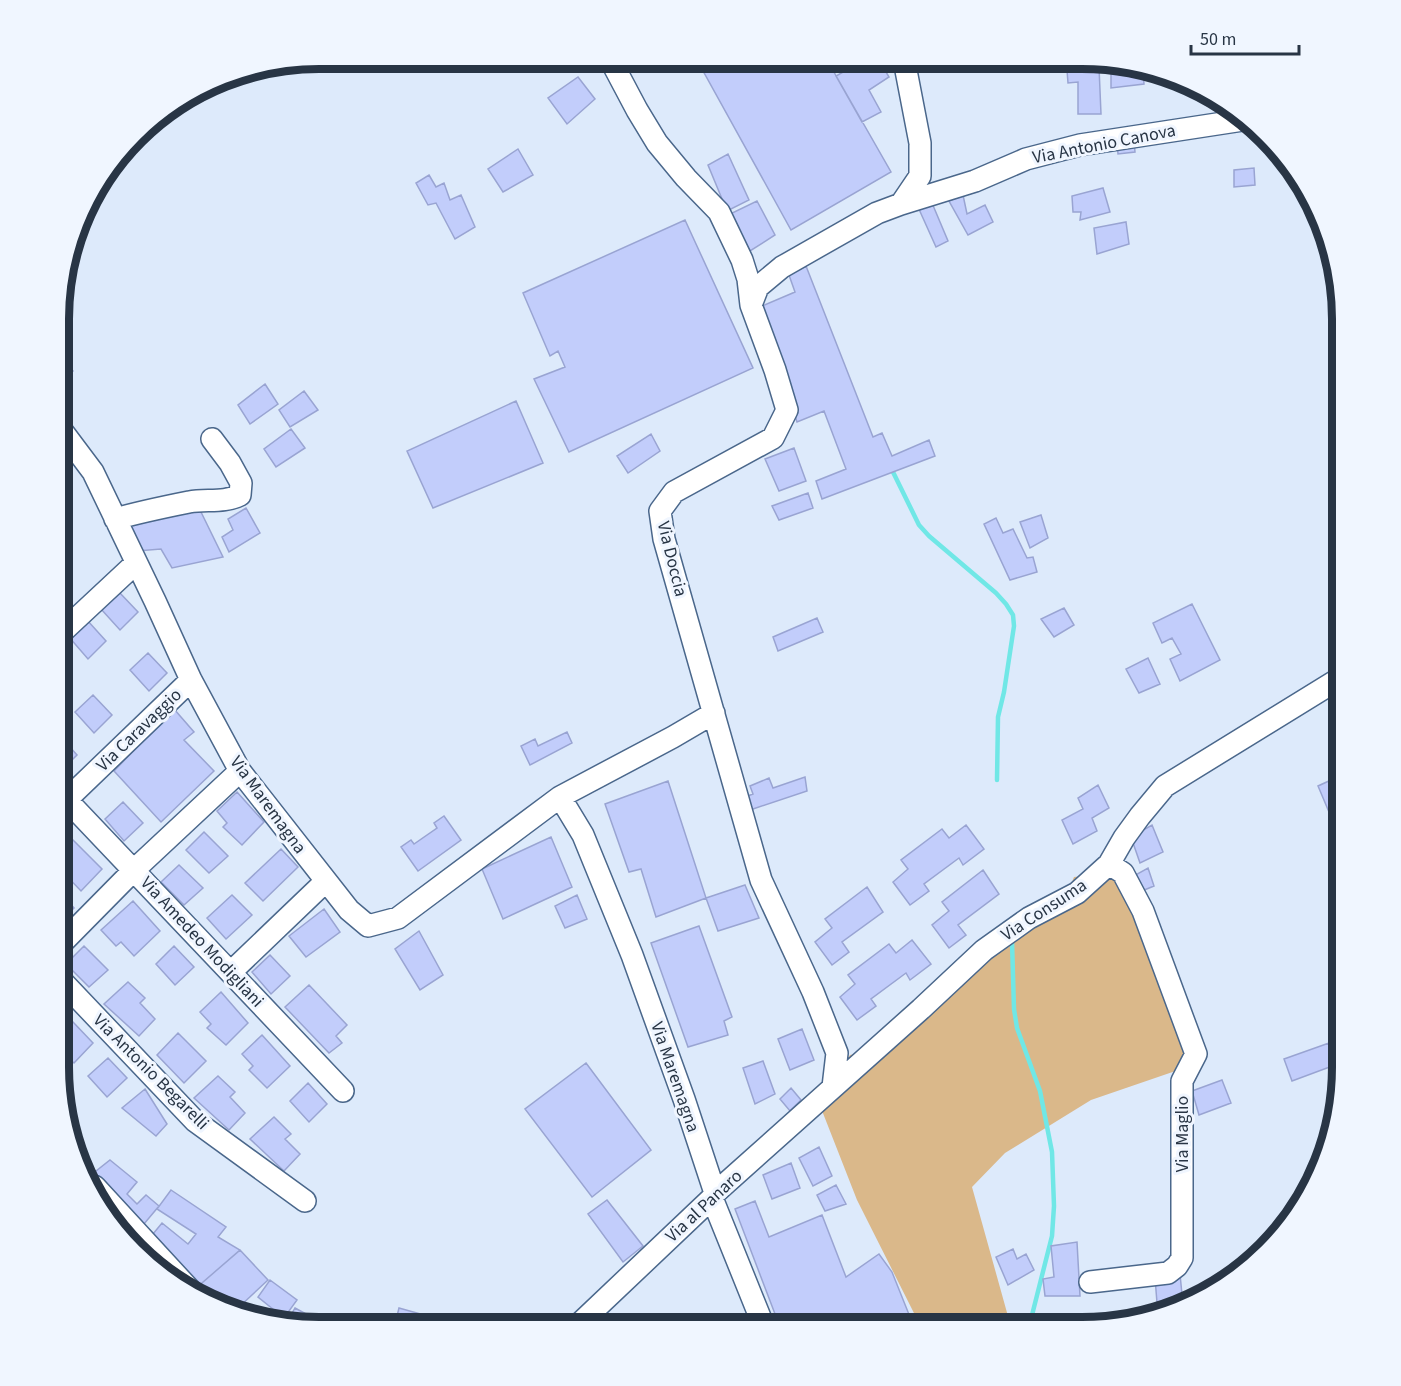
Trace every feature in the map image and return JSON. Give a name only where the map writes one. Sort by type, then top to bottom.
[{"type":"main road","points":[[126,1226],[146,1248]]},
{"type":"street","points":[[615,69],[657,143],[686,178],[719,212],[742,260],[748,279],[751,305]]},
{"type":"street","points":[[751,305],[758,287],[782,267],[877,213],[901,204],[920,176],[920,142],[906,69]]},
{"type":"street","name":"Via Antonio Canova","points":[[901,204],[975,181],[1026,159],[1080,145],[1234,121]]},
{"type":"street","name":"Via Doccia","points":[[751,305],[787,410],[772,438],[674,492],[660,511],[664,539],[761,880],[813,992],[837,1053],[833,1087]]},
{"type":"street","points":[[115,519],[192,502],[230,500],[240,495],[241,483],[231,463],[212,439]]},
{"type":"street","name":"Via Maremagna","points":[[69,440],[93,472],[191,680],[240,771],[349,910],[368,926],[398,918],[560,796],[714,713]]},
{"type":"street","points":[[69,626],[136,562]]},
{"type":"street","name":"Via Caravaggio","points":[[69,793],[191,680]]},
{"type":"street","name":"Via Consuma","points":[[833,1087],[984,950],[1029,918],[1077,893],[1109,864],[1140,816],[1166,786],[1332,683]]},
{"type":"street","points":[[69,936],[134,870],[240,771]]},
{"type":"street","name":"Via Maremagna","points":[[560,796],[583,835],[632,955],[680,1088],[714,1196],[760,1317]]},
{"type":"street","name":"Via Amedeo Modigliani","points":[[69,807],[134,870],[343,1091]]},
{"type":"street","name":"Via Maglio","points":[[1090,1282],[1168,1273],[1178,1266],[1182,1258],[1182,1081],[1196,1054],[1143,911],[1123,873],[1109,864]]},
{"type":"street","points":[[231,972],[326,881]]},
{"type":"street","name":"Via Antonio Begarelli","points":[[69,988],[195,1121],[305,1201]]},
{"type":"street","name":"Via al Panaro","points":[[587,1317],[833,1087]]},
{"type":"shaded area","points":[[1110,873],[1166,951],[1193,1065],[1091,1100],[1005,1153],[972,1187],[1008,1317],[916,1317],[857,1200],[819,1103],[850,1055],[871,1051],[963,970],[1061,909],[1074,877]]},
{"type":"building","points":[[702,69],[832,69],[891,172],[791,230]]},
{"type":"building","points":[[844,69],[884,69],[889,77],[869,90],[881,112],[862,122],[836,76],[845,71]]},
{"type":"building","points":[[1067,70],[1099,70],[1101,114],[1078,114],[1078,82],[1068,83]]},
{"type":"building","points":[[1111,71],[1144,77],[1144,84],[1111,88]]},
{"type":"building","points":[[578,77],[595,99],[567,124],[548,98]]},
{"type":"building","points":[[1134,140],[1135,152],[1118,154],[1117,142]]},
{"type":"building","points":[[518,149],[533,175],[503,192],[488,169]]},
{"type":"building","points":[[728,154],[749,200],[727,211],[708,165]]},
{"type":"building","points":[[1254,168],[1255,185],[1234,187],[1234,170]]},
{"type":"building","points":[[429,175],[436,187],[444,183],[450,200],[461,195],[475,227],[455,239],[436,203],[428,205],[416,183]]},
{"type":"building","points":[[1103,188],[1110,212],[1080,220],[1081,212],[1073,212],[1072,196]]},
{"type":"building","points":[[963,195],[967,214],[985,205],[993,222],[968,235],[949,201]]},
{"type":"building","points":[[757,201],[775,235],[750,251],[728,215]]},
{"type":"building","points":[[932,203],[948,241],[936,247],[918,207]]},
{"type":"building","points":[[685,220],[753,368],[569,452],[534,379],[565,367],[558,351],[550,356],[523,293]]},
{"type":"building","points":[[1126,222],[1129,244],[1097,254],[1094,228]]},
{"type":"building","points":[[806,266],[873,437],[882,433],[892,456],[929,440],[935,456],[822,499],[816,481],[846,469],[824,411],[797,422],[762,306],[795,292],[789,275]]},
{"type":"building","points":[[265,384],[278,404],[250,424],[238,405]]},
{"type":"building","points":[[304,391],[318,410],[290,427],[279,410]]},
{"type":"building","points":[[516,401],[543,463],[433,508],[407,451]]},
{"type":"building","points":[[291,429],[305,448],[276,467],[264,449]]},
{"type":"building","points":[[651,434],[660,451],[628,473],[617,456]]},
{"type":"building","points":[[794,448],[806,481],[779,491],[765,459]]},
{"type":"building","points":[[808,493],[813,508],[779,520],[772,506]]},
{"type":"building","points":[[199,508],[223,557],[172,568],[161,549],[137,551],[129,519]]},
{"type":"building","points":[[246,508],[260,533],[229,552],[222,537],[233,530],[228,519]]},
{"type":"building","points":[[1041,515],[1048,538],[1030,548],[1020,522]]},
{"type":"building","points":[[996,518],[1003,533],[1013,529],[1027,558],[1033,557],[1037,572],[1010,580],[984,524]]},
{"type":"building","points":[[119,592],[138,612],[120,630],[101,609]]},
{"type":"building","points":[[1192,604],[1220,660],[1180,681],[1170,659],[1181,654],[1172,638],[1162,643],[1153,623]]},
{"type":"building","points":[[1064,608],[1074,625],[1054,637],[1041,619]]},
{"type":"building","points":[[817,618],[823,632],[778,651],[773,637]]},
{"type":"building","points":[[87,620],[106,641],[88,659],[69,637]]},
{"type":"building","points":[[148,653],[167,673],[149,691],[130,670]]},
{"type":"building","points":[[1148,658],[1160,684],[1139,693],[1126,669]]},
{"type":"building","points":[[93,695],[112,715],[94,733],[75,712]]},
{"type":"building","points":[[174,709],[194,732],[184,740],[214,771],[161,822],[114,771]]},
{"type":"building","points":[[567,732],[572,743],[530,765],[521,746],[535,739],[538,746]]},
{"type":"building","points":[[69,746],[77,755],[69,763]]},
{"type":"building","points":[[805,777],[807,791],[750,810],[745,797],[753,794],[750,786],[769,778],[773,788]]},
{"type":"building","points":[[1332,780],[1332,811],[1329,812],[1318,786]]},
{"type":"building","points":[[668,781],[706,898],[656,917],[641,869],[629,872],[605,804]]},
{"type":"building","points":[[1098,785],[1109,808],[1092,818],[1097,831],[1073,844],[1062,820],[1083,809],[1078,798]]},
{"type":"building","points":[[237,792],[264,822],[242,845],[223,827],[227,823],[217,811]]},
{"type":"building","points":[[123,802],[143,823],[124,841],[105,819]]},
{"type":"building","points":[[444,816],[461,840],[418,871],[401,847],[411,840],[414,844],[437,828],[434,823]]},
{"type":"building","points":[[966,825],[984,849],[963,865],[959,858],[924,884],[929,891],[910,905],[893,882],[908,869],[901,860],[942,829],[949,838]]},
{"type":"building","points":[[1152,825],[1163,852],[1140,863],[1131,837]]},
{"type":"building","points":[[204,832],[228,856],[209,873],[186,850]]},
{"type":"building","points":[[69,836],[102,869],[81,891],[69,878]]},
{"type":"building","points":[[551,837],[572,887],[503,919],[482,869]]},
{"type":"building","points":[[281,849],[298,867],[263,901],[245,883]]},
{"type":"building","points":[[179,865],[203,888],[184,905],[161,882]]},
{"type":"building","points":[[1148,868],[1154,886],[1137,893],[1130,878]]},
{"type":"building","points":[[983,870],[999,894],[958,925],[966,935],[949,948],[932,925],[949,911],[942,902]]},
{"type":"building","points":[[745,885],[759,918],[718,931],[706,898]]},
{"type":"building","points":[[867,887],[883,912],[842,942],[849,952],[832,965],[815,942],[832,928],[825,919]]},
{"type":"building","points":[[232,895],[252,915],[226,939],[207,918]]},
{"type":"building","points":[[577,895],[587,919],[565,928],[555,906]]},
{"type":"building","points":[[133,901],[160,931],[134,956],[121,942],[116,946],[101,930]]},
{"type":"building","points":[[69,902],[74,908],[69,913]]},
{"type":"building","points":[[324,909],[340,932],[306,957],[289,936]]},
{"type":"building","points":[[699,926],[732,1017],[724,1021],[728,1035],[688,1047],[651,943]]},
{"type":"building","points":[[419,931],[443,975],[420,990],[395,949]]},
{"type":"building","points":[[912,940],[931,964],[910,980],[906,973],[871,999],[876,1006],[857,1020],[840,997],[855,984],[848,975],[889,944],[896,953]]},
{"type":"building","points":[[84,946],[108,970],[89,987],[69,967],[69,961]]},
{"type":"building","points":[[174,946],[194,967],[175,985],[156,964]]},
{"type":"building","points":[[270,955],[290,976],[271,994],[252,972]]},
{"type":"building","points":[[128,982],[145,998],[140,1003],[155,1019],[139,1036],[104,1004]]},
{"type":"building","points":[[309,985],[347,1025],[336,1036],[342,1043],[329,1053],[285,1007]]},
{"type":"building","points":[[221,992],[248,1023],[226,1045],[207,1028],[211,1024],[200,1012]]},
{"type":"building","points":[[73,1022],[93,1043],[74,1063],[69,1058],[69,1026]]},
{"type":"building","points":[[802,1029],[814,1060],[790,1070],[778,1039]]},
{"type":"building","points":[[178,1033],[206,1061],[184,1083],[157,1055]]},
{"type":"building","points":[[262,1035],[290,1066],[267,1088],[249,1070],[253,1066],[242,1054]]},
{"type":"building","points":[[1329,1043],[1332,1066],[1292,1081],[1284,1059]]},
{"type":"building","points":[[108,1058],[127,1078],[107,1097],[88,1076]]},
{"type":"building","points":[[763,1061],[775,1094],[755,1104],[743,1068]]},
{"type":"building","points":[[586,1063],[651,1150],[592,1197],[525,1109]]},
{"type":"building","points":[[218,1076],[235,1092],[230,1097],[245,1113],[229,1130],[194,1098]]},
{"type":"building","points":[[1222,1080],[1231,1103],[1199,1115],[1192,1091]]},
{"type":"building","points":[[308,1083],[327,1104],[309,1122],[290,1101]]},
{"type":"building","points":[[791,1088],[801,1100],[790,1111],[780,1099]]},
{"type":"building","points":[[145,1089],[167,1124],[156,1136],[122,1108]]},
{"type":"building","points":[[274,1117],[291,1134],[285,1139],[300,1154],[284,1171],[250,1139]]},
{"type":"building","points":[[819,1147],[832,1176],[813,1186],[799,1158]]},
{"type":"building","points":[[110,1160],[137,1182],[127,1194],[137,1204],[146,1195],[159,1206],[144,1224],[96,1179],[93,1174]]},
{"type":"building","points":[[791,1163],[800,1188],[772,1199],[763,1175]]},
{"type":"building","points":[[836,1185],[846,1204],[825,1211],[817,1195]]},
{"type":"building","points":[[171,1190],[226,1227],[218,1237],[240,1250],[198,1286],[184,1278],[148,1240],[162,1223],[188,1244],[196,1234],[157,1209]]},
{"type":"building","points":[[607,1200],[643,1246],[623,1262],[588,1214]]},
{"type":"building","points":[[755,1201],[769,1237],[822,1215],[846,1277],[879,1254],[892,1272],[910,1317],[776,1317],[735,1209]]},
{"type":"building","points":[[1077,1242],[1080,1296],[1045,1296],[1043,1279],[1054,1277],[1051,1246]]},
{"type":"building","points":[[1013,1249],[1017,1259],[1026,1254],[1034,1270],[1008,1285],[996,1257]]},
{"type":"building","points":[[240,1250],[268,1280],[241,1305],[198,1286]]},
{"type":"building","points":[[1180,1274],[1182,1296],[1157,1305],[1155,1278]]},
{"type":"building","points":[[270,1280],[297,1300],[286,1315],[279,1314],[258,1297]]},
{"type":"building","points":[[295,1308],[311,1317],[302,1316],[291,1315]]},
{"type":"building","points":[[399,1308],[424,1315],[423,1317],[397,1316]]},
{"type":"waterway","points":[[893,472],[919,525],[996,593],[1013,615],[1014,626],[998,717],[997,780]]},
{"type":"waterway","points":[[1012,941],[1014,1009],[1017,1028],[1040,1091],[1052,1152],[1054,1206],[1052,1236],[1032,1317]]}]
